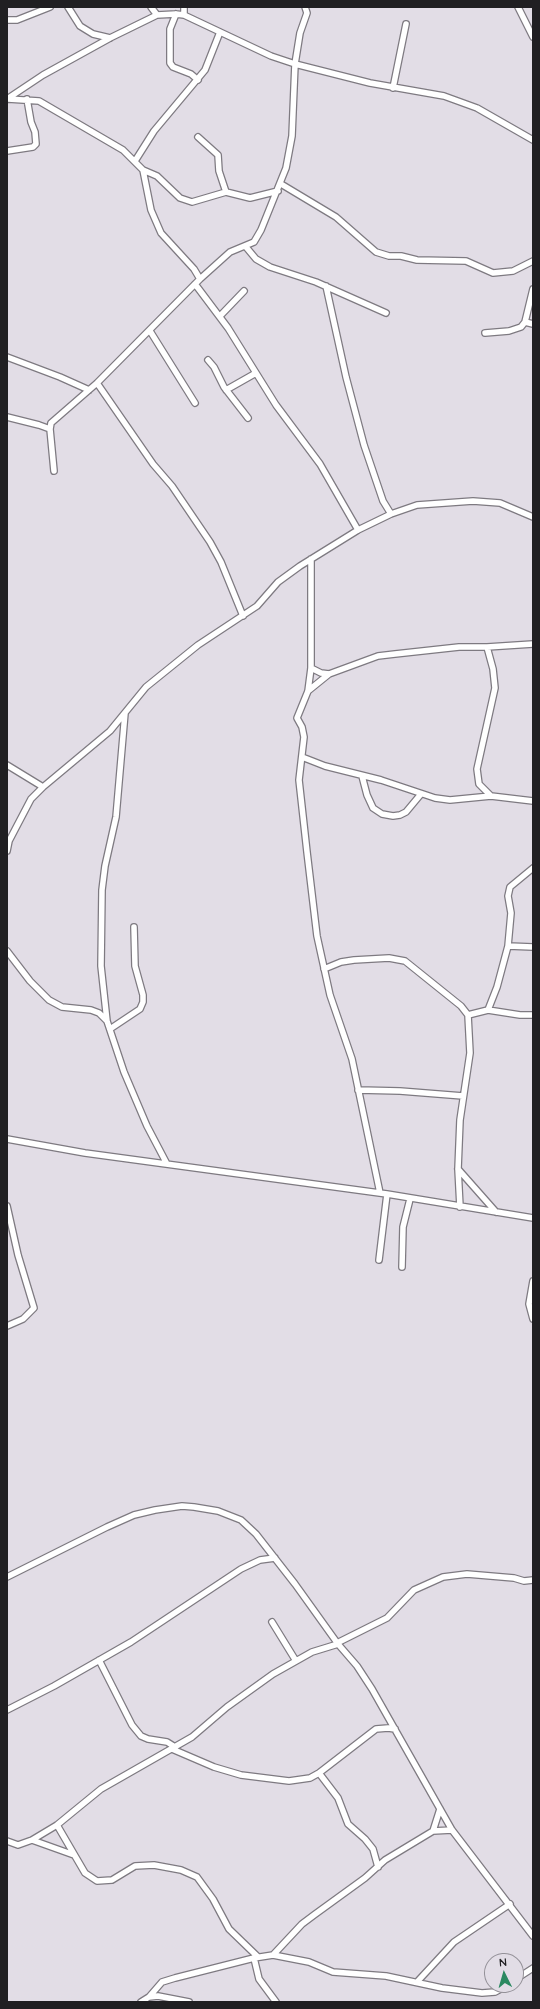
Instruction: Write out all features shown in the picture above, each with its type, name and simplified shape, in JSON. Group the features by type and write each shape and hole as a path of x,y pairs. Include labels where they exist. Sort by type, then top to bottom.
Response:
{"street":[{"path":"7,20 17,20 50,7"},
{"path":"68,7 80,26 94,34 110,38"},
{"path":"151,7 157,15"},
{"path":"184,7 184,15"},
{"path":"54,471 50,429 52,423 97,383 200,279 230,252 246,247 254,242 261,230 281,184 286,168 292,136 295,64 300,33 307,14 305,7"},
{"path":"518,7 533,37"},
{"path":"8,99 43,75 110,38 157,15 176,14 184,15 271,56 295,64 393,88 444,96 477,108 533,140"},
{"path":"176,14 170,29 170,64 173,67 192,74 198,80"},
{"path":"393,88 406,24"},
{"path":"135,161 154,131 198,80 210,59 220,32"},
{"path":"8,99 27,99 39,101 123,150 135,161 143,170 147,181 147,193 157,227 194,269 200,279"},
{"path":"7,151 33,147 36,144 35,132 27,99"},
{"path":"198,137 218,155 218,171 226,192"},
{"path":"143,170 157,176 180,198 186,201 199,201 226,192 250,198 278,191"},
{"path":"281,184 336,218 376,252 389,256 401,256 417,260 466,261 492,273 513,270 533,261"},
{"path":"246,247 256,259 270,267 326,286 386,313"},
{"path":"195,284 220,316 276,405 320,464 358,530"},
{"path":"326,286 346,377 364,445 383,500 391,514"},
{"path":"485,333 517,330 525,322 533,289"},
{"path":"220,316 244,291"},
{"path":"525,322 533,324"},
{"path":"150,331 195,402"},
{"path":"7,357 60,376 89,390"},
{"path":"208,360 226,390 248,418"},
{"path":"226,390 256,374"},
{"path":"97,383 153,464 172,486 210,542 221,562 243,616"},
{"path":"7,417 50,429"},
{"path":"7,851 9,841 31,799 43,786 96,743 125,713 146,686 198,645 257,606 278,582 311,559 358,530 391,514 417,506 473,501 500,503 533,517"},
{"path":"311,559 312,668 308,692 297,715 304,737 300,780 306,851 317,936 324,969 330,995 347,1042 380,1193"},
{"path":"308,692 329,674 378,656 459,647 533,644"},
{"path":"487,647 493,669 495,688 477,770 479,784 484,791 491,796"},
{"path":"312,668 321,673 329,674"},
{"path":"106,1021 101,966 102,890 105,866 116,817 125,713"},
{"path":"302,757 325,766 421,794 450,800 491,796 533,801"},
{"path":"7,765 43,786"},
{"path":"362,776 367,795 373,808 382,814 392,816 400,815 406,812 421,794"},
{"path":"488,1010 497,987 508,946 511,913 508,896 510,887 533,868"},
{"path":"110,1029 140,1009 143,1002 143,995 135,966 134,926"},
{"path":"508,946 533,947"},
{"path":"7,951 30,981 49,1000 62,1007 92,1010 99,1013 106,1021 124,1072 147,1126 168,1164"},
{"path":"324,969 340,962 354,960 389,958 405,961 461,1006 468,1015 470,1053 463,1096 458,1170 460,1207"},
{"path":"468,1015 488,1010 520,1015 533,1015"},
{"path":"358,1090 400,1091 463,1096"},
{"path":"7,1140 388,1194 410,1199 533,1218"},
{"path":"458,1170 496,1212"},
{"path":"379,1260 388,1194"},
{"path":"402,1267 403,1227 410,1199"},
{"path":"7,1206 18,1255 34,1308 23,1319 7,1326"},
{"path":"533,1281 529,1304 533,1319"},
{"path":"7,1577 134,1515 182,1506 218,1511 241,1520 256,1534 275,1558 315,1610 337,1644 356,1666 395,1729 452,1830 533,1936"},
{"path":"7,1710 54,1686 131,1642 241,1569 260,1560 275,1558"},
{"path":"7,1841 18,1845 32,1840 58,1825 101,1789 192,1737 227,1707 268,1678 312,1652 337,1644 387,1618 414,1590 443,1576 467,1574 514,1578 524,1581 533,1580"},
{"path":"272,1622 296,1661"},
{"path":"99,1660 132,1725 141,1736 148,1739 167,1742 173,1748 214,1767 241,1775 289,1781 310,1778 319,1773 376,1730 395,1729"},
{"path":"319,1773 338,1798 348,1824 365,1839 373,1850 378,1867"},
{"path":"433,1831 440,1809"},
{"path":"58,1825 86,1874 97,1881 112,1880 135,1866 154,1865 181,1870 197,1878 213,1899 229,1929 256,1957 259,1979 276,2002"},
{"path":"272,1955 302,1924 366,1878 385,1860 433,1831 452,1830"},
{"path":"32,1840 74,1855"},
{"path":"417,1982 454,1942 510,1904"},
{"path":"150,1998 162,1982 256,1957 272,1955 309,1962 333,1972 386,1976 442,1988 484,1993"},
{"path":"524,1974 533,1968"},
{"path":"142,2002 158,1996 189,2002"}]}
